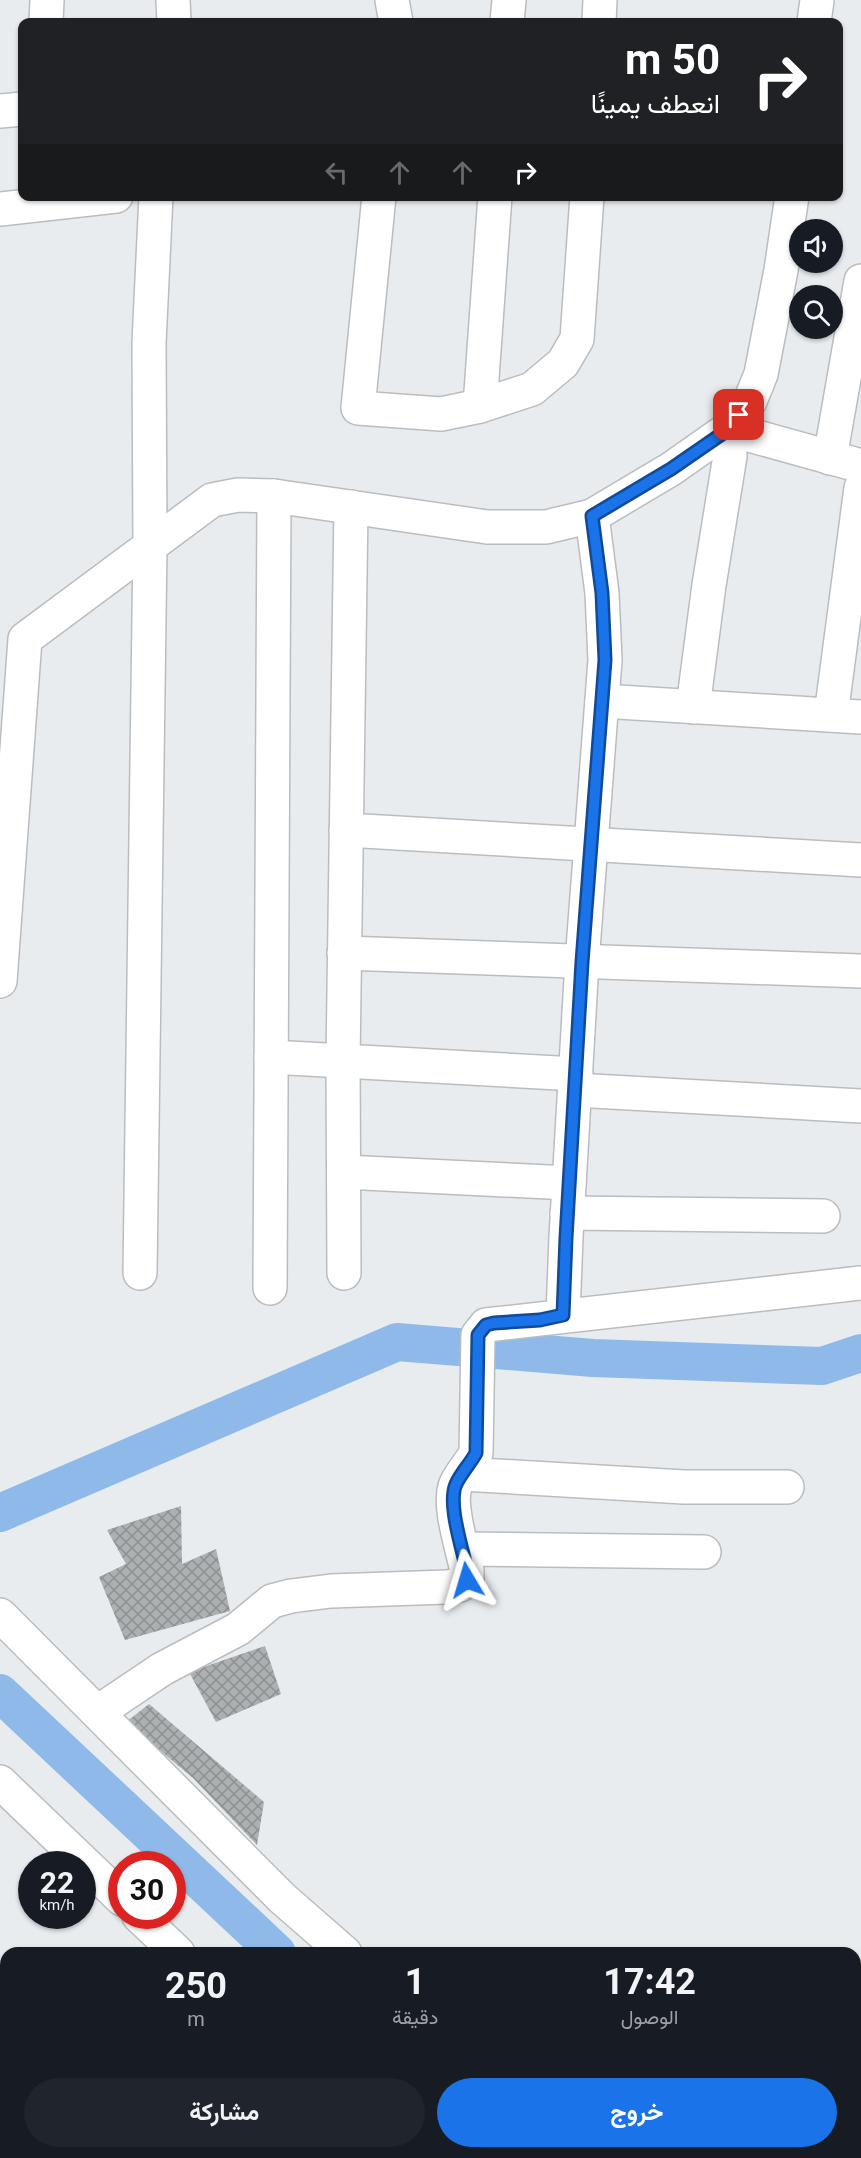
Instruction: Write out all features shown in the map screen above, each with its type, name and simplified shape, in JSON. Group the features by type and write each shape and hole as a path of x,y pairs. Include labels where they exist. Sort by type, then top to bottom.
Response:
{"street":[{"path":"46,18 47,0"},
{"path":"173,0 174,18"},
{"path":"392,0 395,18"},
{"path":"507,18 509,0"},
{"path":"598,18 600,0"},
{"path":"815,18 817,0"},
{"path":"0,111 18,109"},
{"path":"0,208 68,201"},
{"path":"140,1273 150,544 149,343 156,201"},
{"path":"379,201 358,408 441,414 480,406 532,389 563,363 577,339 586,201"},
{"path":"480,406 495,201"},
{"path":"0,981 25,639 212,500 238,495 274,496 487,527 510,528 546,527 592,516 671,469 729,429 750,401 761,374 791,201"},
{"path":"729,429 846,462 861,281"},
{"path":"693,707 709,585 730,456 729,429"},
{"path":"602,701 846,716 861,488"},
{"path":"270,1288 274,496"},
{"path":"344,1273 343,1060 351,507"},
{"path":"563,1315 582,962 605,660 602,593 592,516"},
{"path":"346,830 861,860"},
{"path":"344,953 861,971"},
{"path":"271,1057 343,1060 861,1106"},
{"path":"344,1172 568,1198 823,1215"},
{"path":"98,1712 162,1669 238,1629 272,1601 331,1591 460,1585 467,1580 453,1494 456,1484 476,1453 478,1347 486,1325 861,1283"},
{"path":"463,1474 684,1486 787,1487"},
{"path":"463,1549 704,1552"},
{"path":"0,1615 282,1898 338,1947"},
{"path":"0,1782 108,1886"},
{"path":"153,1929 172,1947"}],"building":[{"path":"181,1506 182,1564 216,1549 230,1611 125,1640 99,1577 126,1564 107,1530"},
{"path":"265,1646 281,1694 216,1722 189,1672"},
{"path":"149,1704 264,1802 257,1845 193,1778 126,1722"}],"waterway":[{"path":"0,1513 397,1342 593,1358 822,1366 861,1353"},
{"path":"0,1693 271,1947"}],"route":[{"path":"467,1580 453,1494 456,1484 476,1453 478,1335 486,1325 494,1323 540,1320 563,1315 582,962 605,660 602,593 592,516 671,469 729,429 739,415"}]}
